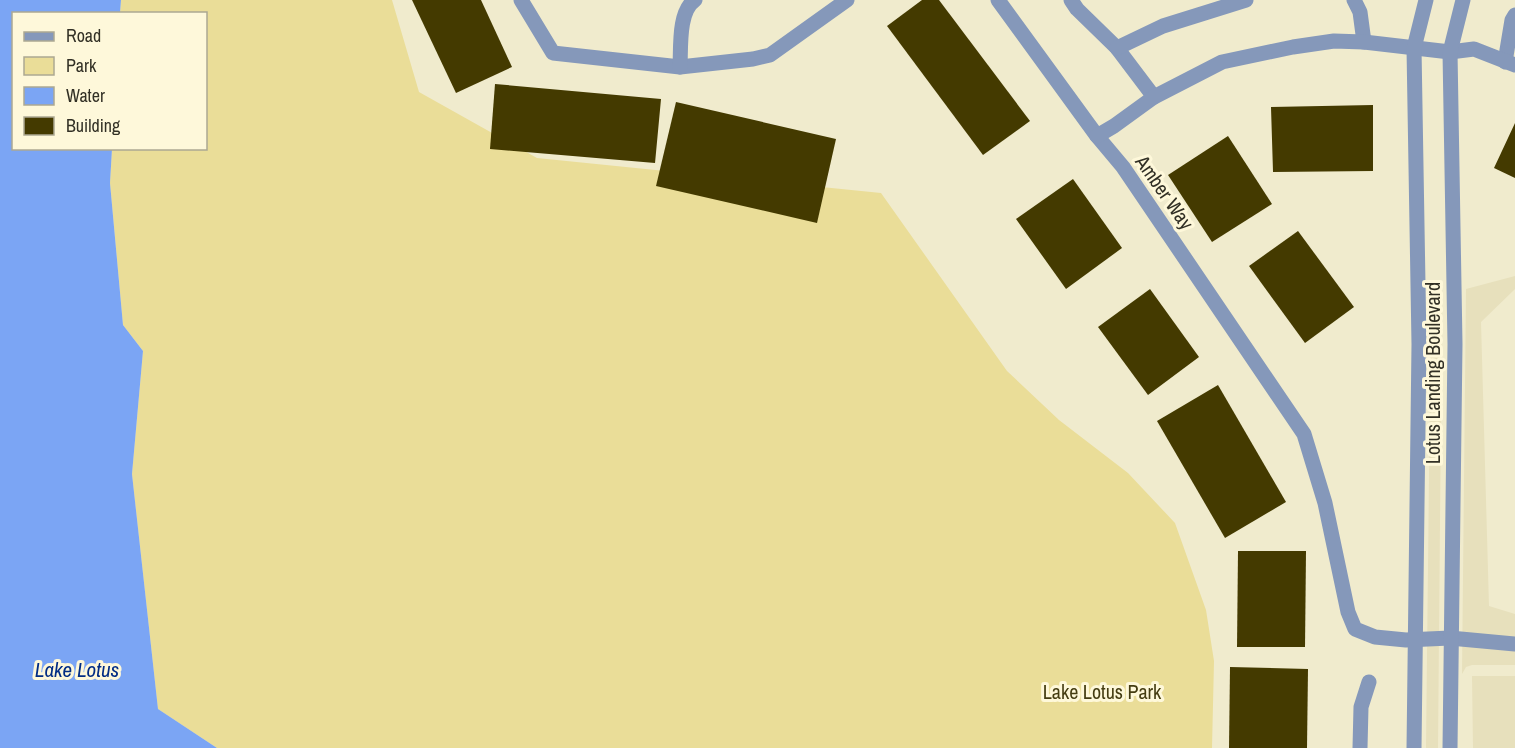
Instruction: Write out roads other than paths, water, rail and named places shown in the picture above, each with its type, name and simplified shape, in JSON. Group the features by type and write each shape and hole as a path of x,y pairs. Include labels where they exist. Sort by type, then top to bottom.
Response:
{"street":[{"path":"521,0 554,53 680,67 719,64 770,55 847,0"},
{"path":"680,67 684,13 694,0"},
{"name":"Amber Way","path":"998,0 1097,136 1123,167 1304,434 1325,503 1348,612 1355,629 1375,637 1414,639"},
{"path":"1071,0 1077,9 1118,48 1154,97"},
{"path":"1118,48 1163,26 1246,0"},
{"path":"1354,0 1360,12 1364,42"},
{"name":"Lotus Landing Boulevard","path":"1414,748 1419,344 1414,48 1426,0"},
{"name":"Lotus Landing Boulevard","path":"1450,748 1455,344 1450,51 1463,0"},
{"path":"1097,136 1154,97 1222,62 1314,44 1334,41 1450,51 1474,49 1510,64 1512,20 1515,15"},
{"path":"1414,639 1450,638 1515,644"},
{"path":"1360,748 1360,706 1368,682"}],"water":[{"name":"Lake Lotus","path":"0,0 121,0 120,12 12,12 12,150 112,150 110,183 123,325 143,351 132,474 158,709 217,748 0,748"}],"park label":[{"name":"Lake Lotus Park","path":"1102,691"}]}
